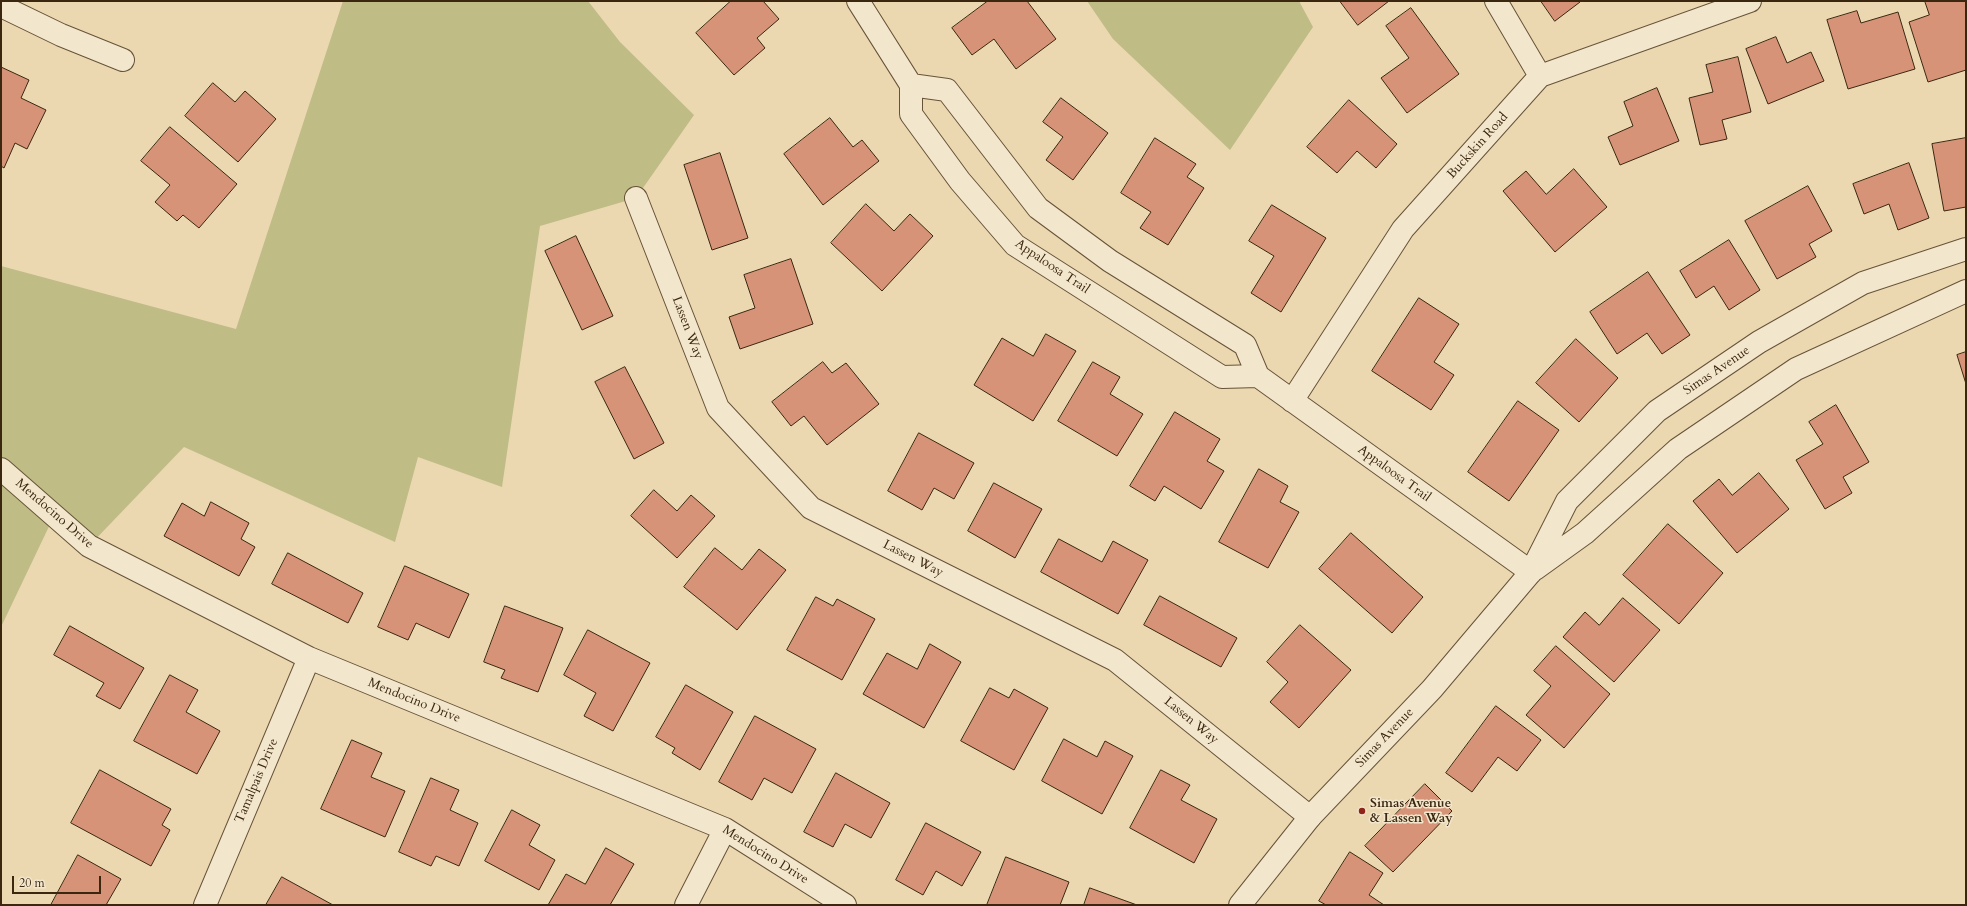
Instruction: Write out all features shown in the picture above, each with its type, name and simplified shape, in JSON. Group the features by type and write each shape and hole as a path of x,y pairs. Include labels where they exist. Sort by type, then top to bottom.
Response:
{"street":[{"path":"858,1 911,85 946,90 1038,208 1110,261 1245,345 1258,376"},
{"path":"1496,1 1540,76"},
{"name":"Buckskin Road","path":"1292,401 1403,229 1540,76 1750,1"},
{"path":"1,6 61,35 123,60"},
{"name":"Appaloosa Trail","path":"911,85 912,114 960,181 1015,245 1222,377 1258,376 1531,572"},
{"name":"Lassen Way","path":"636,198 718,408 811,508 1115,660 1310,817"},
{"name":"Simas Avenue","path":"1240,905 1310,817 1432,689 1531,572 1568,501 1657,411 1759,342 1863,283 1966,249"},
{"name":"Simas Avenue","path":"1531,572 1584,533 1678,449 1796,369 1966,291"},
{"name":"Mendocino Drive","path":"1,469 89,546 309,658 725,829 845,905"},
{"name":"Tamalpais Drive","path":"205,905 309,658"},
{"path":"686,905 725,829"}],"shaded area":[{"path":"343,1 588,1 620,42 694,115 636,198 540,226 502,487 418,457 395,542 184,447 89,546 54,516 1,627 1,266 236,329"},
{"path":"1087,1 1299,1 1313,27 1230,150 1113,39"}],"building":[{"path":"731,1 763,1 779,19 757,38 765,48 734,75 696,33"},
{"path":"988,1 1027,1 1056,39 1016,69 994,39 972,55 952,28"},
{"path":"1340,1 1389,1 1358,25"},
{"path":"1541,1 1580,1 1580,2 1555,21"},
{"path":"1925,1 1966,1 1966,70 1928,82 1909,22 1929,15"},
{"path":"1411,8 1459,74 1407,113 1381,78 1409,58 1386,26"},
{"path":"1857,11 1861,23 1898,12 1915,69 1848,89 1827,20"},
{"path":"1776,37 1787,63 1811,52 1824,81 1768,104 1746,49"},
{"path":"1738,57 1751,112 1722,120 1727,139 1700,145 1689,98 1713,92 1706,65"},
{"path":"1,67 29,80 21,98 46,110 27,149 15,143 4,168 1,166"},
{"path":"213,83 235,102 245,91 276,119 238,162 185,116"},
{"path":"1657,88 1679,141 1620,165 1608,137 1633,126 1624,102"},
{"path":"1061,98 1108,133 1073,180 1046,160 1063,137 1043,122"},
{"path":"1349,100 1397,144 1376,168 1357,151 1337,173 1307,147"},
{"path":"830,118 853,147 862,140 879,161 823,205 784,154"},
{"path":"170,127 237,184 199,228 183,215 177,221 155,202 170,185 141,161"},
{"path":"1155,138 1196,164 1187,177 1204,188 1168,245 1140,228 1151,212 1121,193"},
{"path":"1966,138 1966,207 1944,211 1932,144"},
{"path":"720,153 748,238 712,250 684,165"},
{"path":"1909,163 1929,218 1898,230 1889,204 1864,214 1853,184"},
{"path":"1574,169 1607,207 1555,252 1503,191 1526,171 1546,194"},
{"path":"1808,186 1832,231 1809,244 1816,257 1777,279 1745,221"},
{"path":"866,204 894,231 910,214 933,236 882,291 831,243"},
{"path":"1272,205 1326,238 1281,312 1251,293 1274,256 1249,241"},
{"path":"576,236 613,316 582,330 545,251"},
{"path":"1729,240 1760,290 1729,310 1714,286 1696,298 1680,271"},
{"path":"791,259 813,324 740,349 729,317 755,308 744,275"},
{"path":"1648,272 1690,335 1662,354 1647,333 1617,354 1590,312"},
{"path":"1419,298 1459,324 1434,362 1454,375 1431,410 1372,371"},
{"path":"1046,334 1076,351 1033,421 974,385 1002,338 1033,356"},
{"path":"1576,339 1618,378 1579,422 1536,383"},
{"path":"1966,352 1966,384 1957,355"},
{"path":"823,362 832,373 846,363 879,404 827,445 804,416 791,426 772,402"},
{"path":"1093,362 1120,377 1110,394 1143,414 1117,456 1058,421"},
{"path":"625,367 664,443 634,459 595,382"},
{"path":"1518,401 1559,430 1509,501 1468,472"},
{"path":"1836,405 1869,462 1843,477 1852,493 1825,509 1796,460 1823,444 1809,422"},
{"path":"1175,412 1220,439 1207,461 1224,471 1201,509 1164,486 1155,501 1130,486"},
{"path":"919,433 974,463 954,499 934,488 922,510 888,491"},
{"path":"1259,469 1288,486 1280,502 1299,512 1268,568 1219,542"},
{"path":"1759,473 1789,509 1737,553 1693,501 1719,479 1732,495"},
{"path":"994,483 1042,509 1015,558 968,531"},
{"path":"654,490 677,511 691,495 715,516 677,558 631,516"},
{"path":"211,502 249,523 241,539 255,547 239,576 164,536 182,503 204,516"},
{"path":"1668,524 1723,573 1679,624 1623,575"},
{"path":"1351,533 1423,597 1392,633 1319,569"},
{"path":"1059,539 1102,562 1113,541 1148,560 1118,614 1041,572"},
{"path":"715,548 742,570 759,549 786,570 737,630 684,587"},
{"path":"288,553 363,593 348,623 272,584"},
{"path":"405,566 469,594 449,638 416,623 408,640 378,627"},
{"path":"1160,596 1237,638 1221,667 1144,625"},
{"path":"816,597 833,606 837,599 875,619 842,680 787,650"},
{"path":"1623,598 1660,630 1614,682 1563,637 1585,612 1599,625"},
{"path":"505,606 563,628 538,692 501,678 505,670 484,662"},
{"path":"1300,625 1351,670 1299,728 1270,702 1288,682 1267,662"},
{"path":"70,626 144,668 120,709 96,696 104,683 54,655"},
{"path":"588,630 650,663 613,731 584,716 596,693 564,675"},
{"path":"930,644 961,662 924,728 863,694 887,653 917,669"},
{"path":"1556,646 1610,694 1564,748 1526,715 1551,686 1534,671"},
{"path":"170,675 198,690 186,712 220,731 197,774 134,741"},
{"path":"686,685 733,712 700,770 672,753 675,748 656,737"},
{"path":"990,688 1009,698 1014,689 1048,708 1014,770 961,741"},
{"path":"1496,706 1541,740 1517,771 1498,757 1472,792 1446,773"},
{"path":"755,716 816,749 792,793 764,778 752,800 719,782"},
{"path":"1064,739 1097,757 1105,741 1133,756 1102,814 1042,781"},
{"path":"352,740 382,753 371,777 405,791 385,837 321,809"},
{"path":"100,770 171,809 162,825 170,830 151,866 71,823"},
{"path":"1161,770 1190,785 1181,800 1217,819 1194,863 1130,828"},
{"path":"836,773 890,803 871,838 845,824 833,847 804,832"},
{"path":"431,778 459,790 450,810 478,823 459,866 436,856 431,866 399,852"},
{"path":"1425,784 1452,811 1393,872 1365,846"},
{"path":"512,810 540,825 529,845 555,860 539,890 485,861"},
{"path":"926,823 981,852 962,886 936,871 923,895 896,880"},
{"path":"606,848 634,864 610,905 548,905 566,874 585,884"},
{"path":"1350,852 1383,873 1369,895 1384,905 1326,905 1319,901"},
{"path":"78,855 121,879 106,905 51,905"},
{"path":"1006,857 1069,882 1060,905 987,905"},
{"path":"282,877 333,905 266,905"},
{"path":"1090,888 1137,905 1084,905"}],"place":[{"name":"Simas Avenue & Lassen Way","path":"1362,811"}]}
